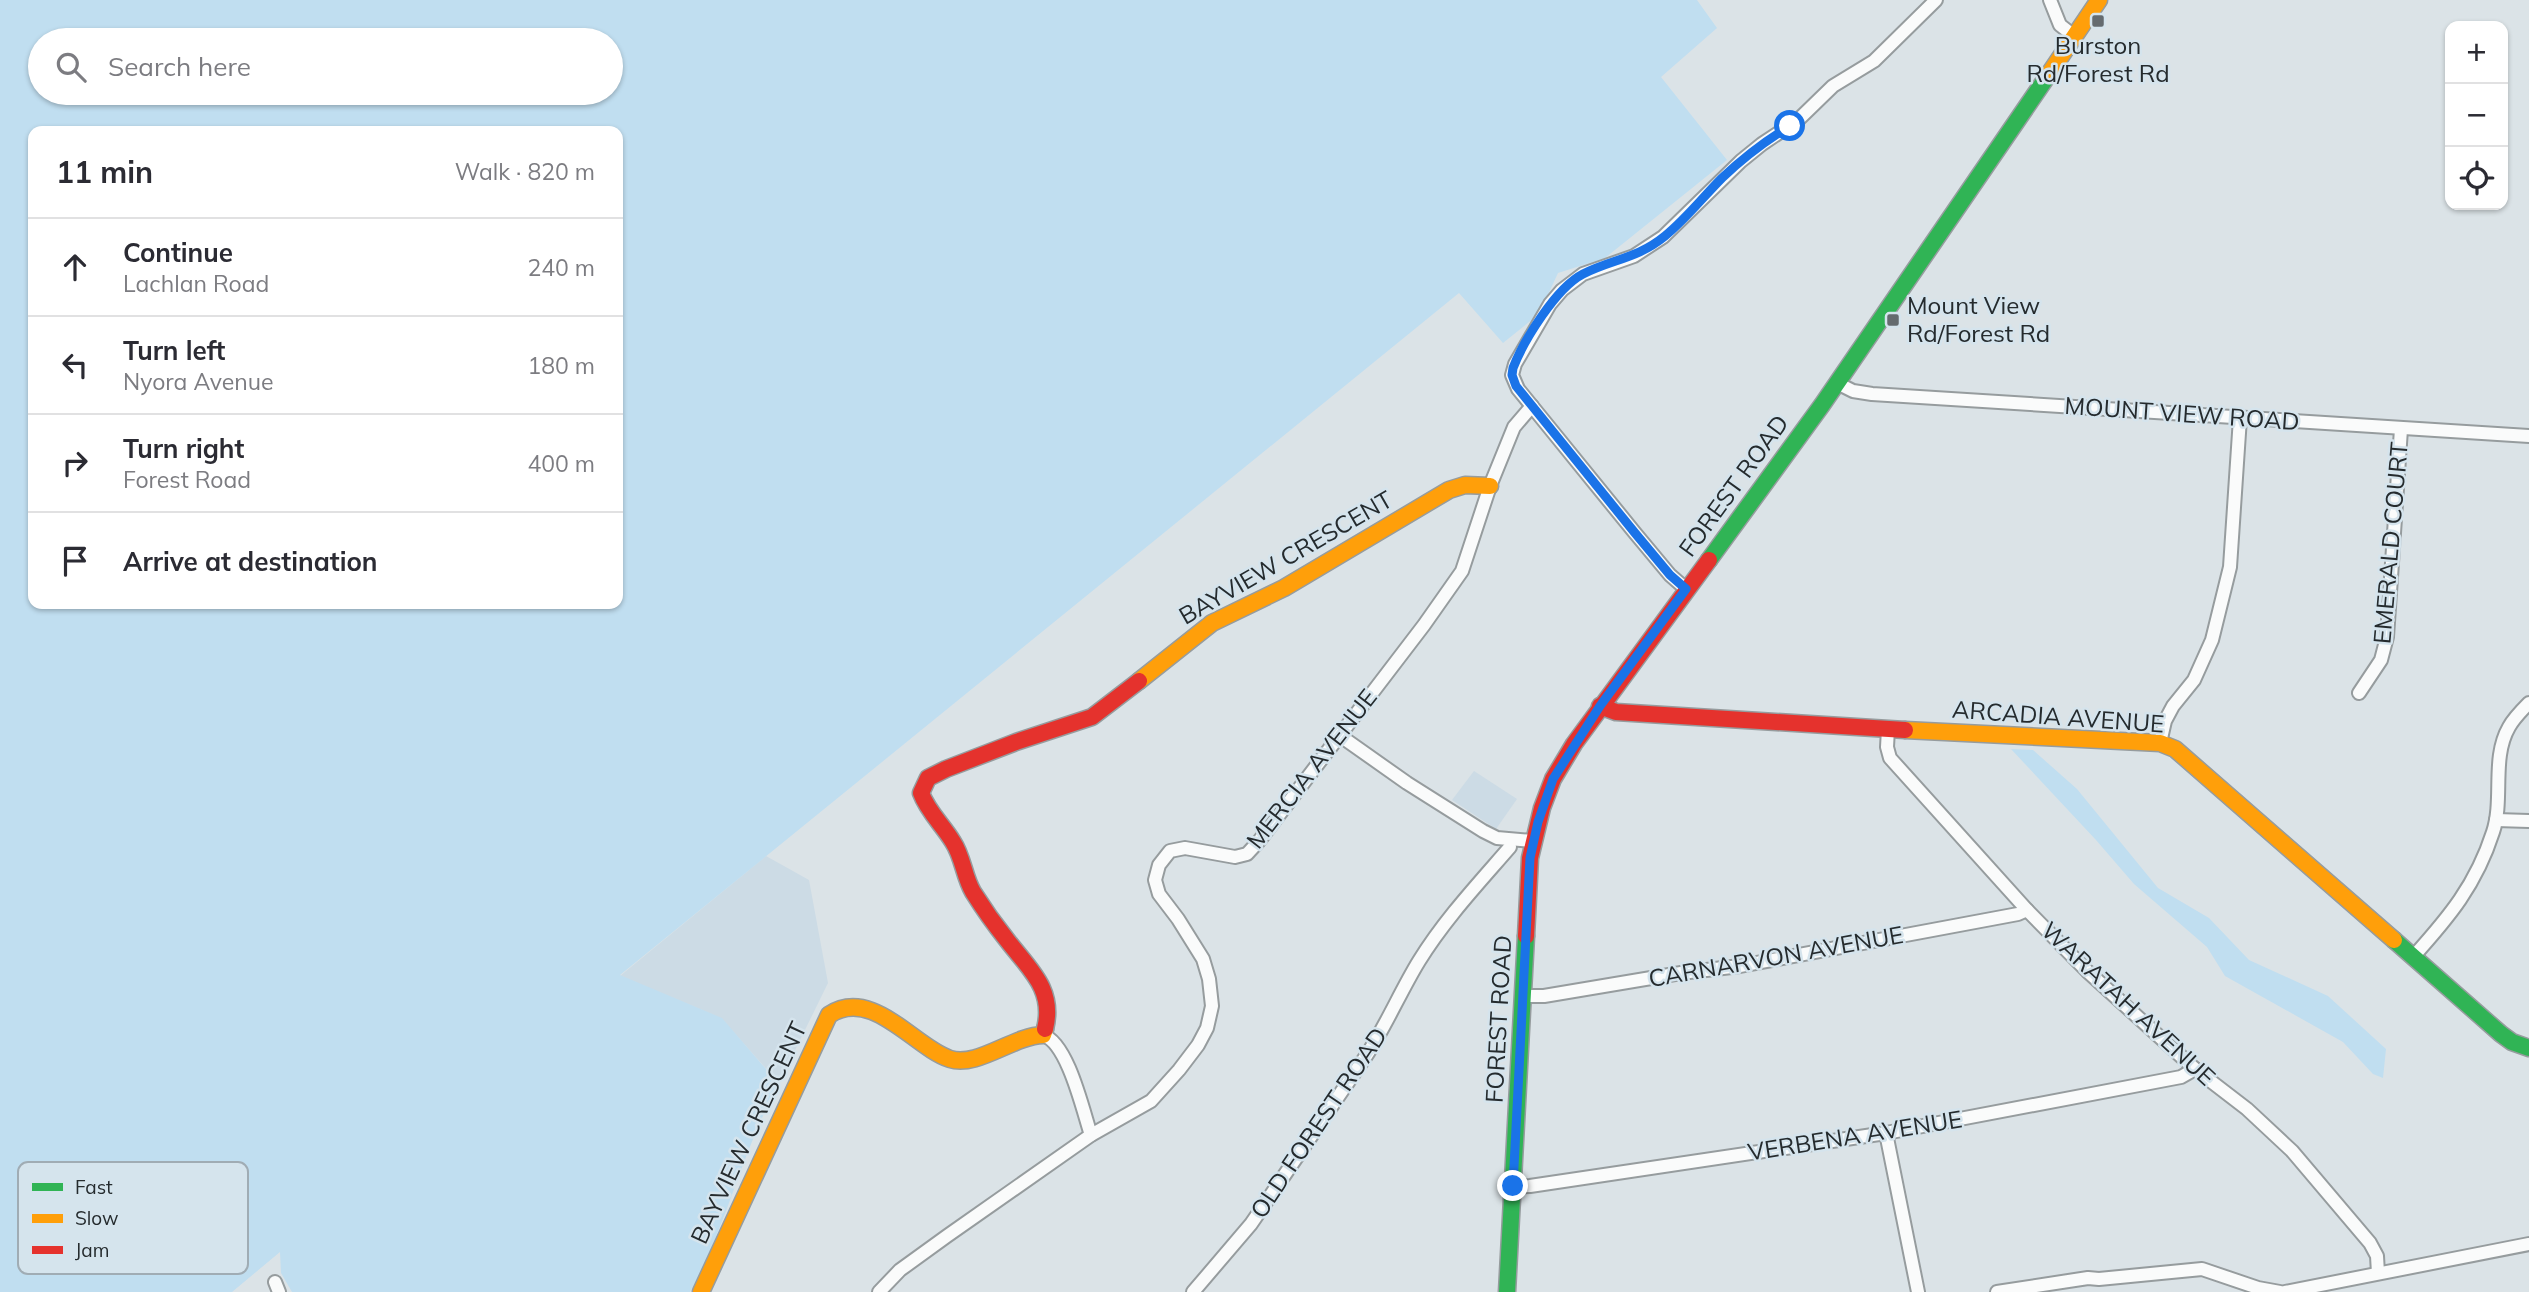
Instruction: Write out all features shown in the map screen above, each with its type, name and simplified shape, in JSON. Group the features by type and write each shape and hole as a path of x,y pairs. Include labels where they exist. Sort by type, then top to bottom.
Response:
{"street":[{"path":"1686,589 1670,575 1516,386 1512,375 1514,364 1550,304 1568,284 1583,274 1642,252 1663,237 1732,169 1762,144 1798,120 1833,86 1874,61 1936,0"},
{"path":"2050,0 2060,25 2074,36"},
{"name":"FOREST ROAD","path":"1507,1292 1530,858 1553,779 1600,706 1837,383 2099,0"},
{"name":"MOUNT VIEW ROAD","path":"1837,383 1853,391 1872,394 2529,436"},
{"name":"MERCIA AVENUE","path":"879,1292 900,1270 1091,1135 1151,1101 1198,1045 1207,1028 1212,1006 1206,969 1203,959 1160,894 1155,880 1159,865 1170,851 1185,848 1235,858 1247,854 1424,625 1462,571 1490,486 1514,426 1532,406"},
{"path":"2160,743 2165,721 2173,706 2194,680 2214,628 2230,566 2240,418"},
{"name":"EMERALD COURT","path":"2360,693 2381,660 2388,637 2401,429"},
{"name":"BAYVIEW CRESCENT","path":"701,1292 829,1015 841,1008 855,1007 878,1014 954,1060 974,1058 1027,1036 1043,1035 1049,1013 1044,994 1029,965 1008,942 971,889 955,844 925,804 921,793 928,778 1016,742 1092,717 1111,705 1164,659 1212,623 1284,588 1449,490 1465,485 1490,486"},
{"path":"2413,957 2465,895 2493,833 2503,739 2514,720 2529,703"},
{"name":"ARCADIA AVENUE","path":"1600,706 1616,712 2160,743 2175,749 2501,1034 2512,1042 2529,1048"},
{"name":"WARATAH AVENUE","path":"1888,729 1887,747 1890,758 2027,910 2087,971 2194,1069 2247,1109 2292,1151 2370,1243 2377,1256 2378,1273"},
{"path":"1339,735 1446,808 1530,858"},
{"path":"2496,820 2529,821"},
{"path":"1497,838 1533,841"},
{"name":"OLD FOREST ROAD","path":"1193,1292 1251,1224 1383,1031 1396,999 1445,921 1510,847"},
{"name":"CARNARVON AVENUE","path":"1524,996 1544,996 1740,966 2018,914 2027,910"},
{"path":"1043,1035 1050,1037 1068,1068 1091,1135"},
{"name":"VERBENA AVENUE","path":"1513,1186 1530,1186 1886,1133 2181,1077 2194,1069"},
{"path":"1886,1133 1918,1292"},
{"path":"1997,1292 2088,1278 2100,1286 2202,1269 2258,1288 2282,1292 2529,1244"}],"shaded area":[{"path":"0,0 1697,0 1717,28 1661,77 1727,160 1605,258 1558,273 1539,314 1503,343 1459,293 620,975 722,1018 779,1084 755,1135 703,1267 690,1292 292,1292 281,1273 280,1252 232,1292 0,1292"},
{"path":"2011,749 2033,750 2077,789 2158,888 2209,918 2249,960 2328,996 2386,1049 2383,1078 2373,1074 2343,1042 2225,976 2207,947 2134,884"},
{"path":"1474,771 1517,799 1496,829 1452,800"},
{"path":"766,856 809,880 828,983 779,1083 721,1018 620,976"}],"traffic: fast":[{"path":"1709,560 1822,405 2049,74"},
{"path":"1507,1292 1526,936"},
{"path":"2394,940 2501,1034 2512,1042 2529,1048"}],"traffic: slow":[{"path":"2049,74 2099,0"},
{"path":"1139,681 1212,623 1284,588 1449,490 1465,485 1490,486"},
{"path":"1905,730 2160,743 2175,749 2394,940"},
{"path":"701,1292 829,1015 845,1008 861,1008 877,1013 937,1053 961,1061 983,1056 1020,1040 1043,1035 1045,1029"}],"traffic: jam":[{"path":"1526,936 1530,858 1542,808 1553,779 1574,744 1709,560"},
{"path":"1045,1029 1046,1002 1038,980 973,892 956,848 921,793 928,778 946,769 1092,717 1139,681"},
{"path":"1600,706 1616,712 1905,730"}],"place":[{"name":"Burston Rd/Forest Rd","path":"2098,21"},
{"name":"Mount View Rd/Forest Rd","path":"1893,320"}],"route":[{"path":"1513,1186 1530,858 1542,808 1553,779 1574,744 1686,589 1670,575 1516,386 1512,375 1513,368 1550,304 1568,284 1583,274 1634,256 1656,243 1741,161 1790,126"}]}
